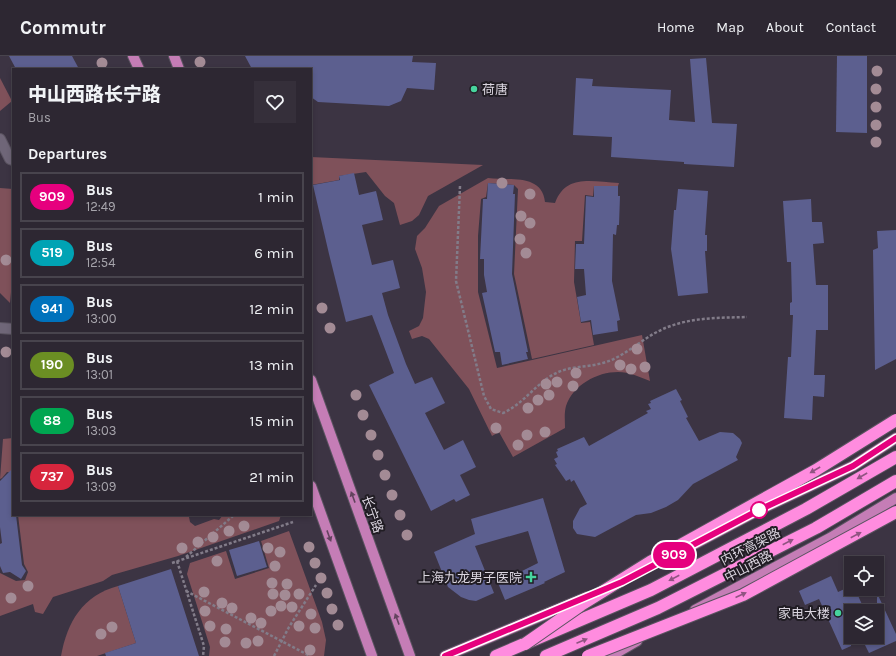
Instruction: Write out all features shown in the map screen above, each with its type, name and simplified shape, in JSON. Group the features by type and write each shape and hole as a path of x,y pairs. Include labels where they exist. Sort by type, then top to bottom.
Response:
{"highway":[{"path":"525,644 650,562 816,470 896,420"},
{"name":"内环高架路","path":"496,656 651,590 806,509 896,457"},
{"name":"内环高架路","path":"546,656 658,608 816,528 896,481"},
{"path":"588,656 744,595 896,512"}],"main road":[{"path":"133,56 139,68"},
{"path":"174,56 179,68"},
{"name":"长宁路","path":"312,383 410,656"},
{"path":"445,656 622,582 759,510 853,466 896,438"},
{"path":"312,489 372,656"},
{"name":"中山西路","path":"611,656 731,589 830,538 896,498"}],"street":[{"path":"0,139 10,160 12,160"},
{"path":"0,328 12,329"}],"path":[{"path":"460,186 456,281 484,396 491,409 503,413 513,409 547,378 570,367 605,363 674,324 698,319 747,317"},
{"path":"186,558 233,516"},
{"path":"172,563 293,522"},
{"path":"177,561 204,646 203,656"},
{"path":"274,656 316,585"},
{"path":"186,591 310,656"}],"shaded area":[{"path":"0,78 12,101 0,111"},
{"path":"312,157 483,165 428,196 419,215 412,221 400,225 394,203 385,196 366,172 339,176 339,180 312,185"},
{"path":"488,178 514,179 531,182 538,186 543,193 545,202 555,203 560,193 573,183 590,181 619,183 618,186 594,186 593,196 585,195 582,241 575,241 574,282 581,323 590,322 594,345 532,359 514,274 518,189 514,185 488,183 486,197 481,199 478,236 478,292 497,368 642,335 650,381 622,372 602,374 594,377 580,386 569,399 565,409 565,428 513,457 499,432 492,436 469,389 429,339 422,336 412,339 409,331 419,326 423,318 426,292 422,268 415,249 417,236 425,228 439,206"},
{"path":"0,188 12,189 12,281 10,303 0,293"},
{"path":"12,438 12,473 7,472 0,479 3,439"},
{"path":"18,516 190,516 190,522 195,526 214,519 219,520 222,516 281,516 279,521 178,556 112,575 103,581 53,597 43,614 35,612 33,604 0,616 0,573 16,581 25,580 28,572 24,564"},
{"path":"289,531 322,622 326,640 324,656 209,656 210,647 187,574 190,563 226,551 235,579 269,568 261,541"},
{"path":"118,586 136,643 97,656 61,656 72,621 86,603 106,590"}],"building":[{"path":"9,56 72,56 78,68 15,68"},
{"path":"245,56 413,56 412,62 436,63 434,90 407,88 401,101 389,106 318,102 312,98 312,68 251,68"},
{"path":"837,56 867,56 867,133 836,132"},
{"path":"706,58 712,123 737,124 734,167 611,157 612,137 573,135 576,78 593,79 592,86 671,90 669,120 695,122 690,59"},
{"path":"354,173 359,195 376,191 383,220 362,225 372,265 393,260 400,288 382,293 388,315 406,364 415,384 432,377 445,403 425,413 444,450 463,440 476,467 460,475 470,495 456,502 454,499 431,511 369,385 394,373 372,315 346,322 313,185 340,180 339,176"},
{"path":"488,183 514,185 513,194 515,194 512,274 528,352 526,352 528,359 502,365 500,352 495,352 482,293 487,292 484,275 484,259 480,259 483,199 487,199"},
{"path":"594,186 618,186 618,196 620,196 619,225 617,225 616,235 613,234 612,281 620,320 617,321 618,331 593,335 591,320 581,322 577,297 586,295 584,269 575,269 576,244 584,244 586,196 594,197"},
{"path":"678,189 708,191 705,235 707,235 707,251 705,251 708,293 678,296 671,249 674,210 676,210"},
{"path":"811,199 812,222 822,222 824,243 813,244 816,285 828,285 828,330 816,330 814,375 825,375 824,397 813,396 812,420 784,418 788,357 791,357 793,315 790,315 790,303 792,302 791,262 787,262 783,201"},
{"path":"896,230 896,359 875,370 873,250 878,248 877,231"},
{"path":"676,389 688,417 686,418 699,441 720,432 733,433 742,443 736,457 738,460 693,484 678,500 666,507 651,513 636,515 595,537 577,534 573,528 573,521 580,508 587,504 574,480 571,482 570,479 566,481 555,465 557,464 554,459 558,457 556,452 558,451 557,449 584,437 589,446 648,413 646,411 651,409 648,404 651,403 650,401"},
{"path":"12,469 12,516 16,516 22,565 26,571 21,579 10,572 3,573 0,566 0,544 2,543 0,527 0,481"},
{"path":"543,498 565,572 544,582 545,583 505,600 498,583 538,563 528,531 475,546 494,593 476,601 461,597 448,587 434,552 475,534 471,519"},
{"path":"259,541 267,567 237,576 229,550"},
{"path":"171,569 199,656 106,656 105,653 136,643 118,586"},
{"path":"831,576 838,592 844,589 844,596 858,596 862,604 844,604 844,644 851,644 851,646 842,650 819,599 805,605 799,591"},
{"path":"877,596 878,596 882,604 877,604"},
{"path":"884,608 896,634 896,641 869,653 864,644 884,644"}],"bus line":[{"name":"909","path":"445,656 622,582 759,510 853,466 896,438"}],"place":[{"name":"荷唐","path":"474,89"},
{"name":"上海九龙男子医院","path":"531,577"},
{"name":"家电大楼","path":"838,613"}]}
